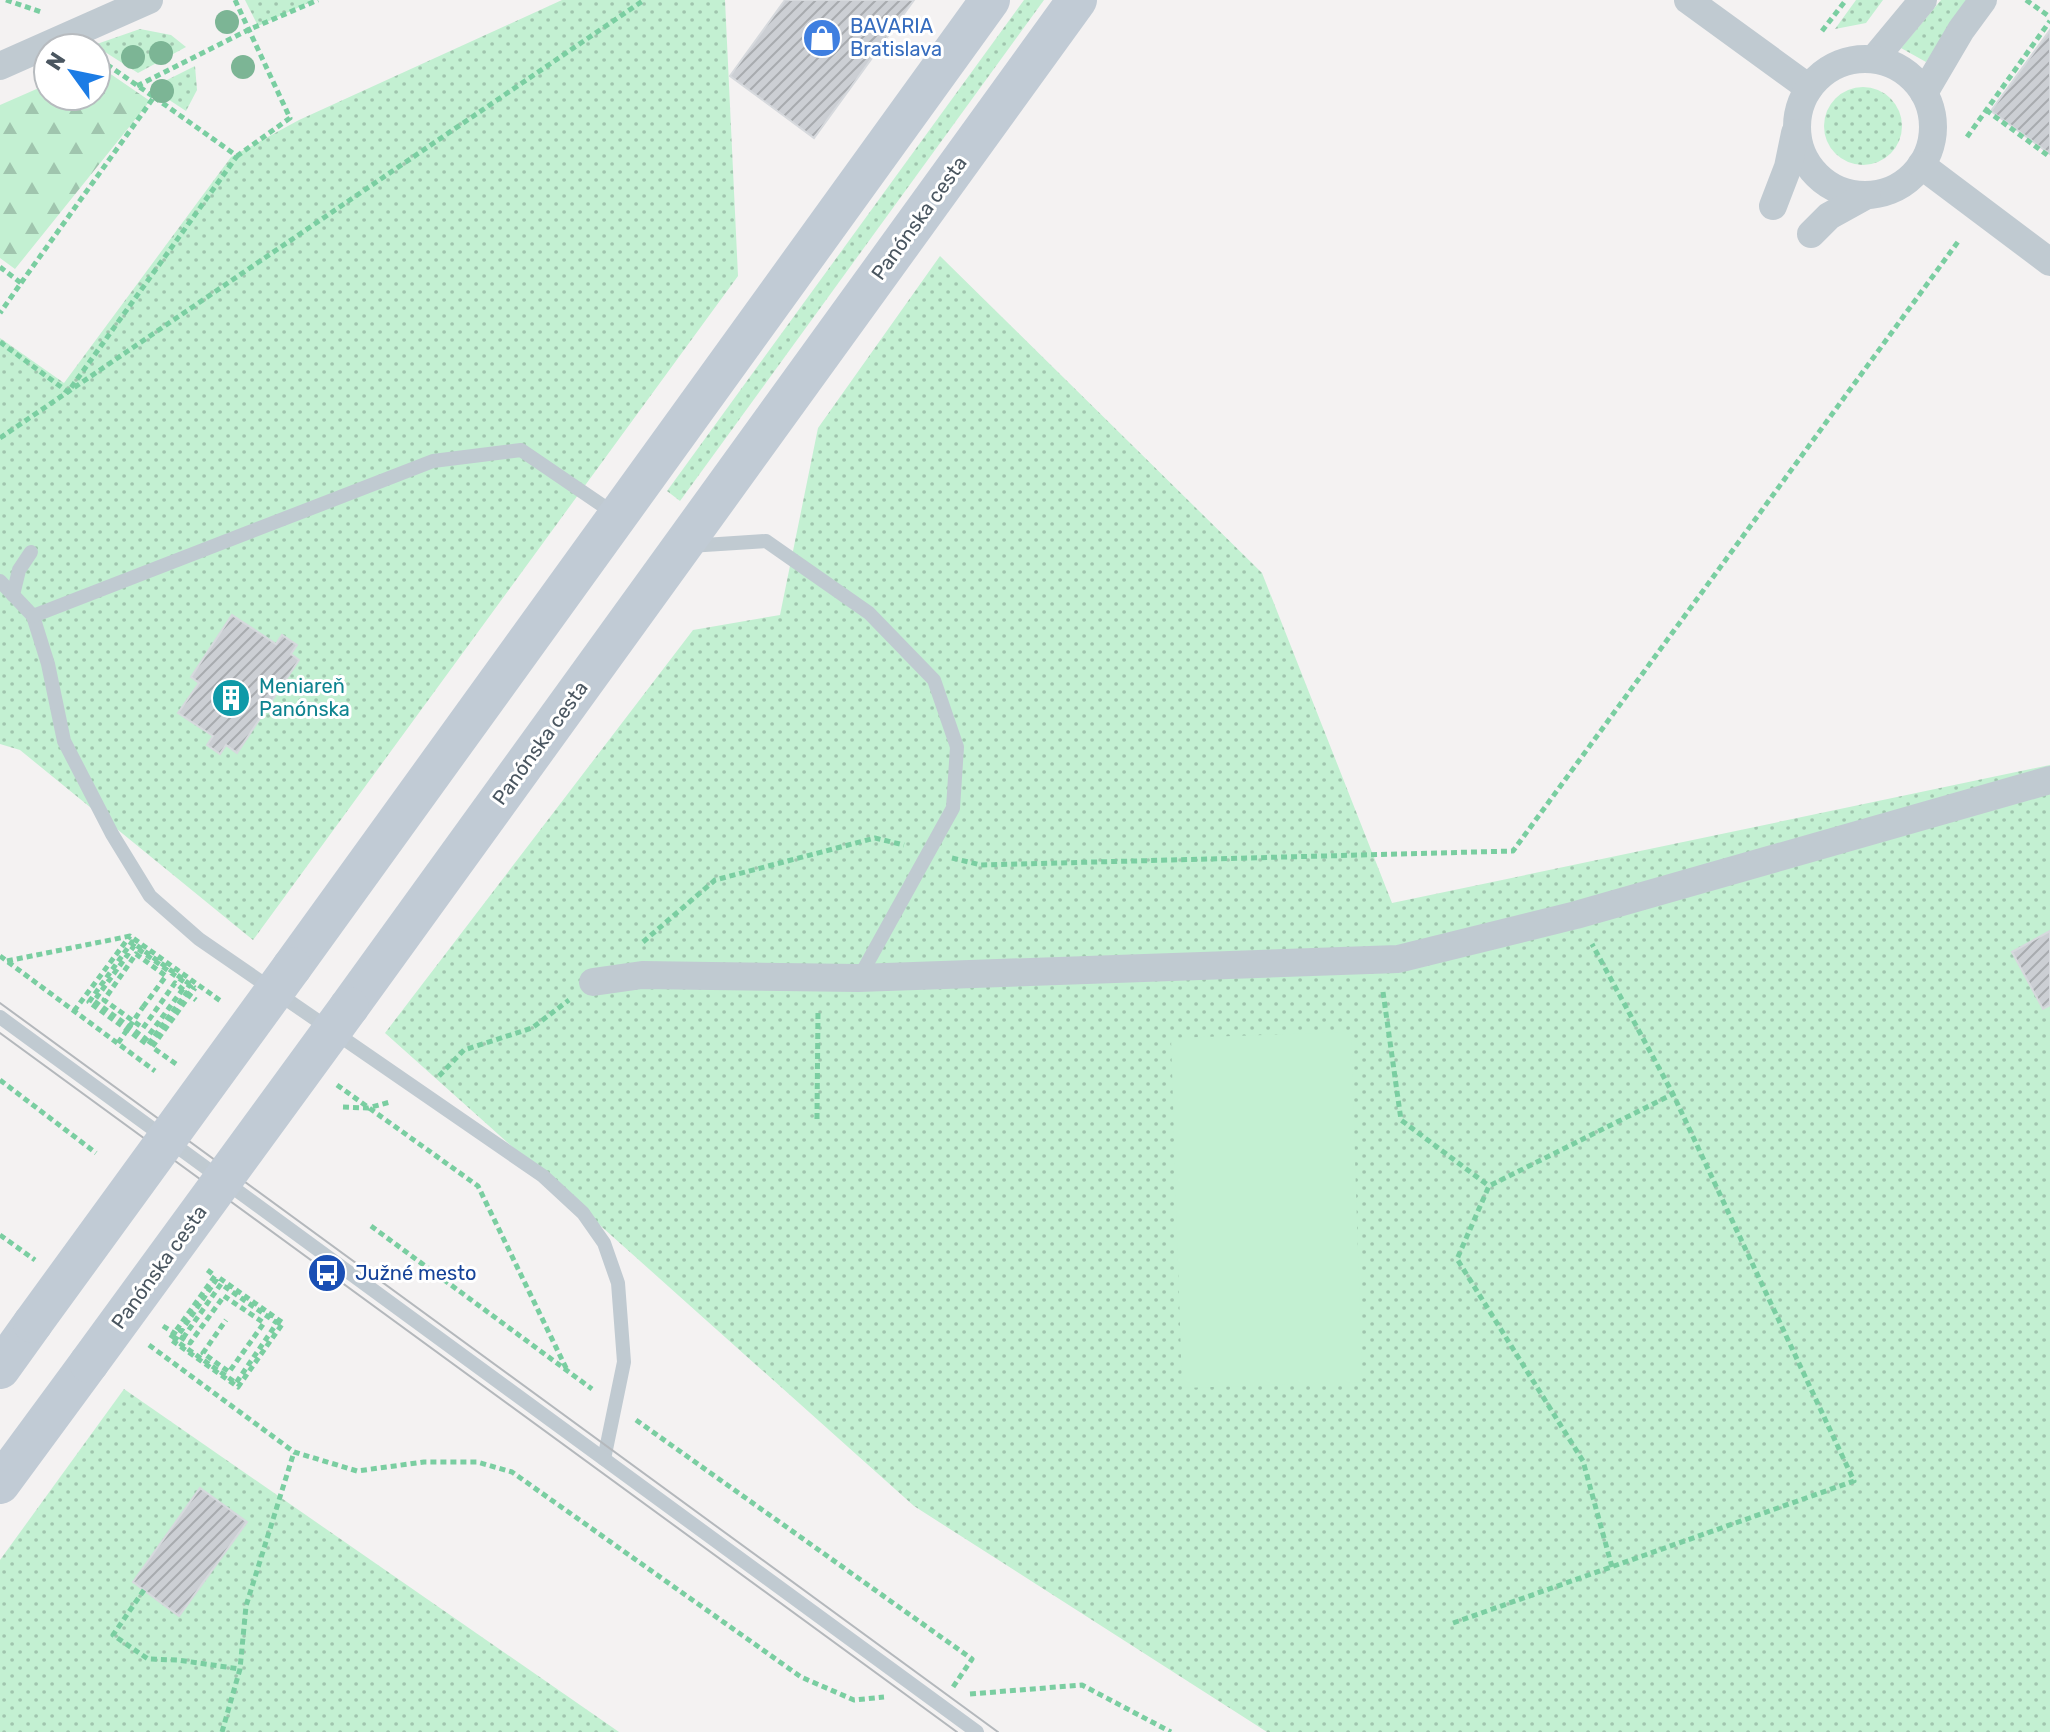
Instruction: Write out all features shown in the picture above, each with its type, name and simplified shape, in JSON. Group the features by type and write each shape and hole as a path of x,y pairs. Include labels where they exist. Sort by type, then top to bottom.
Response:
{"main road":[{"path":"0,1369 990,0"},
{"name":"Panónska cesta","path":"0,1484 1077,0"}],"street":[{"path":"0,66 149,0"},
{"path":"1688,0 1809,88"},
{"path":"1874,59 1923,0"},
{"path":"1924,93 1961,30 1983,0"},
{"path":"1773,206 1788,167 1800,107 1809,88 1822,74 1838,64 1874,59 1892,64 1908,74 1924,93 1933,126 1930,146 1921,165 1907,181 1888,191 1867,195 1846,193 1826,184 1810,169 1800,150 1796,128"},
{"path":"1921,165 2050,262"},
{"path":"1811,234 1829,216 1867,195"},
{"path":"593,982 642,975 858,978 1398,959 1576,915 2050,780"}],"lane":[{"path":"33,616 433,461 521,450 616,515"},
{"path":"682,547 766,541 869,613 934,680 957,747 953,808 858,978"},
{"path":"13,595 19,570 31,552"},
{"path":"0,581 33,616 48,664 64,741 112,834 150,896 199,939 543,1176 583,1213 604,1243 618,1283 624,1362 604,1459"},
{"path":"0,1017 977,1732"}],"path":[{"path":"6,0 45,13"},
{"path":"68,392 237,156 290,118 235,0"},
{"path":"137,86 248,30 318,0"},
{"path":"0,438 644,0"},
{"path":"1822,31 1846,0"},
{"path":"1967,137 2050,19 2026,0"},
{"path":"112,68 237,156"},
{"path":"0,313 154,97"},
{"path":"1986,110 2050,157"},
{"path":"642,943 715,880 875,838 981,865 1513,851 1960,239"},
{"path":"0,267 21,283"},
{"path":"0,342 68,392"},
{"path":"1453,1623 1854,1481 1673,1094 1576,915"},
{"path":"74,1011 130,936"},
{"path":"181,1067 152,1047 195,988 132,942 89,1002 148,1045 191,987 134,946 94,1001 146,1039 183,989"},
{"path":"118,1043 143,1007 166,976 136,954 104,1000 143,1028 175,983 196,1000"},
{"path":"0,956 155,1071"},
{"path":"1378,960 1401,1120 1489,1186"},
{"path":"817,1119 818,977"},
{"path":"343,1107 368,1108 422,1094 464,1050 532,1028 593,982"},
{"path":"0,1080 96,1153"},
{"path":"1612,1567 1583,1461 1457,1259 1489,1186 1673,1094"},
{"path":"371,1226 568,1372 972,1659"},
{"path":"0,1235 38,1263"},
{"path":"183,1338 221,1284 277,1323 236,1383 175,1340 218,1277 283,1323 238,1387 170,1339 215,1276 206,1269"},
{"path":"163,1326 190,1343 224,1296 264,1323 229,1372 203,1353 226,1320"},
{"path":"140,1339 294,1452 357,1471 424,1462 477,1462 512,1472 801,1677 854,1700 1082,1685 1171,1732"},
{"path":"222,1732 240,1669 246,1606 294,1452"},
{"path":"144,1590 113,1635 148,1659 240,1669"}],"green space":[{"path":"245,0 315,0 258,26"},
{"path":"562,0 725,0 738,276 253,940 20,750 0,744 0,338 64,383 231,157 299,120"},
{"path":"1024,0 1044,0 680,501 667,491"},
{"path":"1856,0 1883,0 1866,23 1835,29"},
{"path":"1941,0 1968,0 1926,62 1901,48"},
{"path":"140,29 171,35 186,47 138,73 112,56 112,39"},
{"path":"195,66 197,90 186,111 151,88"},
{"path":"112,75 150,101 15,269 0,258 0,105 32,91 32,112 112,112"},
{"path":"1863,87 1878,90 1895,104 1902,126 1899,141 1885,158 1863,165 1848,162 1831,148 1824,126 1827,111 1841,94"},
{"path":"940,256 1262,573 1392,903 2050,765 2050,1732 1267,1732 914,1506 385,1033 693,630 780,615 818,428"},
{"path":"1351,1032 1362,1382 1182,1388 1171,1038"},
{"path":"124,1389 619,1732 0,1732 0,1560"}],"building":[{"name":"BAVARIA Bratislava","path":"785,0 914,0 814,138 730,76"},
{"path":"2050,30 2050,154 1991,111"},
{"name":"Meniareň Panónska","path":"232,615 276,644 282,635 297,645 291,654 299,660 237,753 226,745 220,754 207,745 213,736 178,713 199,683 191,677"},
{"path":"2050,931 2050,1005 2043,1009 2012,952"},
{"path":"200,1488 247,1522 179,1616 133,1582"}],"tram line":[{"path":"0,1003 998,1732"},
{"path":"0,1033 957,1732"}],"place":[{"name":"BAVARIA Bratislava","path":"822,38"},
{"name":"Meniareň Panónska","path":"231,698"},
{"name":"Južné mesto","path":"327,1273"}]}
